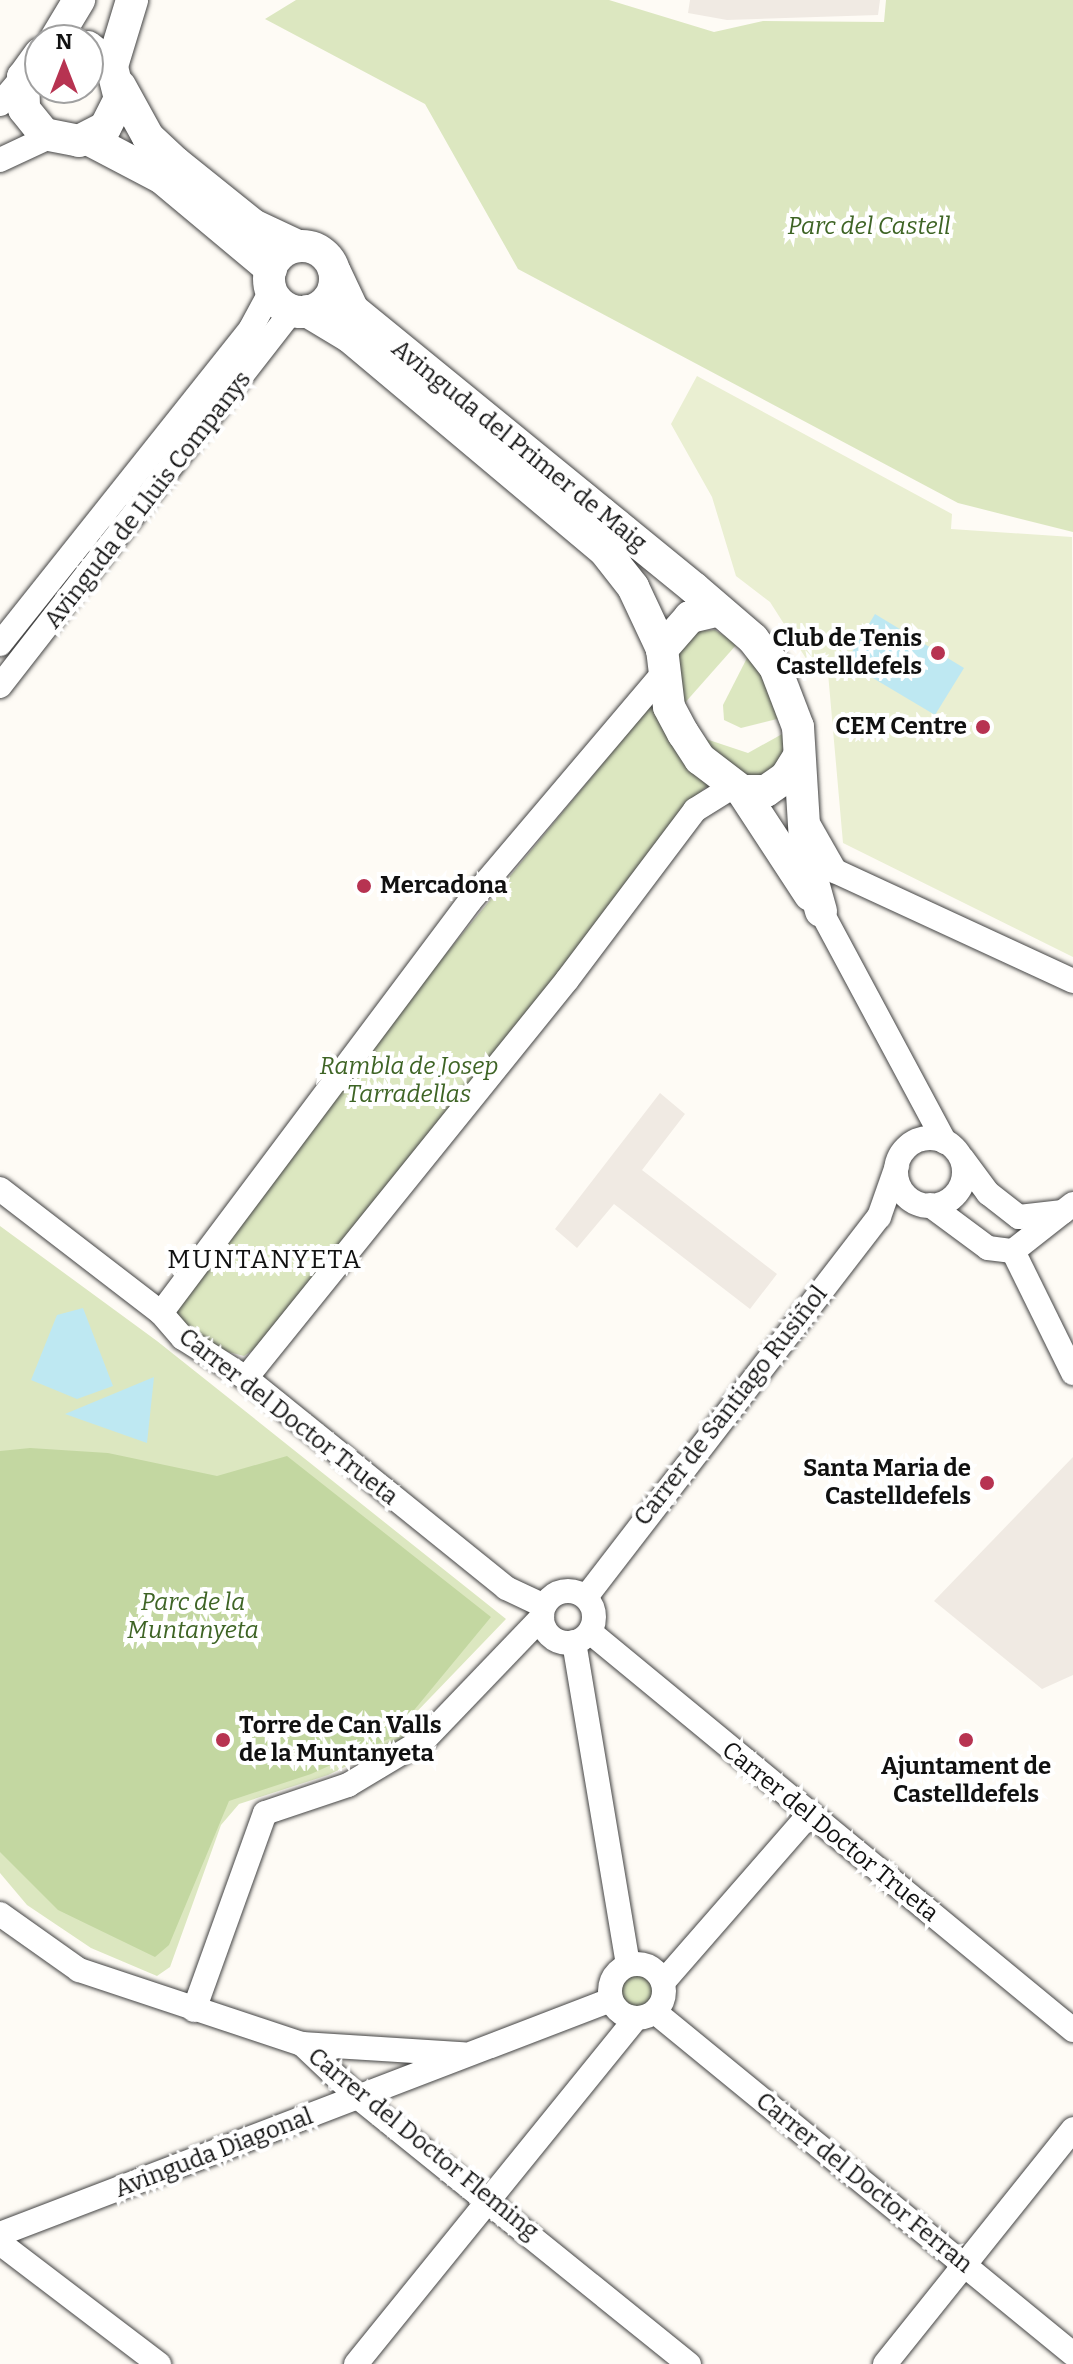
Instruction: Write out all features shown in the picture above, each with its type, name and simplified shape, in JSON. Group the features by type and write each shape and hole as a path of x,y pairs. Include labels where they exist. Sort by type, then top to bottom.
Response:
{"street":[{"path":"65,24 79,0"},
{"path":"25,104 24,109 49,137 68,142 88,139 113,118 107,66 132,0"},
{"path":"107,66 148,137 176,163 253,225 298,246 319,250 335,272 330,298 286,296 281,254 298,246"},
{"path":"0,104 24,76"},
{"path":"0,160 49,137"},
{"name":"Avinguda del Primer de Maig","path":"88,139 162,178 286,296 350,337 604,550 633,587 662,662"},
{"name":"Avinguda del Primer de Maig","path":"335,272 353,310 716,611"},
{"name":"Avinguda de Lluis Companys","path":"0,644 251,328 286,296"},
{"name":"Avinguda de Lluis Companys","path":"0,686 286,296"},
{"path":"161,1313 470,901 662,662 690,617 716,611 753,639 775,667 791,700 806,857 821,911"},
{"path":"662,662 683,733 700,759 737,789 821,911 952,1147 988,1193 1019,1217 1069,1208"},
{"path":"246,1378 567,980 695,810 737,789 766,791 786,777 798,758"},
{"path":"803,807 818,848 835,871 1073,981"},
{"path":"919,1087 911,1144 897,1166 898,1184 920,1202 988,1248 1013,1251 1069,1208"},
{"path":"911,1144 928,1138 952,1147"},
{"path":"920,1202 950,1199 962,1183 952,1147"},
{"name":"Carrer de Santiago Rusiñol","path":"586,1597 879,1217 897,1166"},
{"name":"Carrer del Doctor Trueta","path":"0,1189 161,1313 183,1338 246,1378 506,1588 543,1612"},
{"name":"Carrer de Santiago Rusiñol","path":"879,1217 920,1202"},
{"path":"1013,1251 1073,1373"},
{"path":"194,2010 265,1813 348,1785 425,1739 560,1592 586,1597 594,1611 582,1637 628,1965"},
{"path":"543,1612 550,1636 582,1637"},
{"name":"Carrer del Doctor Trueta","path":"582,1637 1073,2030"},
{"path":"356,2364 488,2197 645,2015 662,2003 664,1981 808,1816"},
{"name":"Carrer del Doctor Fleming","path":"0,1914 79,1970 302,2044 359,2098 488,2197 689,2364"},
{"path":"645,2015 619,2012 611,2000 611,1981 628,1965 643,1964 664,1981"},
{"name":"Avinguda Diagonal","path":"0,2234 611,2000"},
{"name":"Carrer del Doctor Ferran","path":"645,2015 965,2265 1073,2354"},
{"name":"Avinguda Diagonal","path":"302,2044 471,2054"},
{"path":"885,2364 1073,2129"},
{"path":"0,2243 159,2364"}],"green space":[{"name":"Parc del Castell","path":"296,0 609,0 714,32 763,21 884,22 886,0 1073,0 1073,532 958,503 518,269 425,104 265,19"},
{"name":"Club de Tenis Castelldefels","path":"697,376 952,514 951,529 1072,537 1073,957 843,843 828,673 814,671 770,602 736,576 712,497 671,424"},
{"path":"715,630 737,644 683,705 675,658 698,631"},
{"path":"748,656 759,667 781,718 741,728 724,720 723,705"},
{"name":"Rambla de Josep Tarradellas","path":"656,699 708,785 686,806 440,1125 256,1348 244,1356 225,1351 178,1321 177,1311 412,995"},
{"path":"784,733 783,758 775,769 751,779 726,767 703,738 748,753"},
{"name":"Parc de la Muntanyeta","path":"0,1226 157,1341 506,1619 405,1724 404,1739 328,1775 239,1804 221,1825 170,1967 157,1976 91,1948 27,1905 0,1873"},
{"name":"Parc de la Muntanyeta","path":"30,1448 108,1453 217,1476 287,1456 491,1617 391,1738 311,1774 229,1801 169,1945 155,1957 58,1910 0,1852 0,1451"},
{"path":"637,1975 648,1980 653,1991 648,2002 637,2007 626,2002 621,1991 626,1980"}],"shaded area":[{"path":"690,0 880,0 878,15 727,20 688,13"},
{"path":"660,1093 685,1114 642,1170 777,1274 750,1309 614,1204 577,1248 555,1229"},
{"path":"1073,1457 1073,1675 1042,1689 934,1601"}],"water":[{"path":"875,614 964,668 935,715 846,662"},
{"path":"83,1308 113,1386 77,1399 31,1380 57,1315"},
{"path":"154,1377 147,1443 65,1414"}],"place":[{"name":"Club de Tenis Castelldefels","path":"938,653"},
{"name":"CEM Centre","path":"983,727"},
{"name":"Mercadona","path":"364,886"},
{"name":"Santa Maria de Castelldefels","path":"987,1483"},
{"name":"Torre de Can Valls de la Muntanyeta","path":"223,1740"},
{"name":"Ajuntament de Castelldefels","path":"966,1740"}],"district":[{"name":"MUNTANYETA","path":"265,1260"}]}
